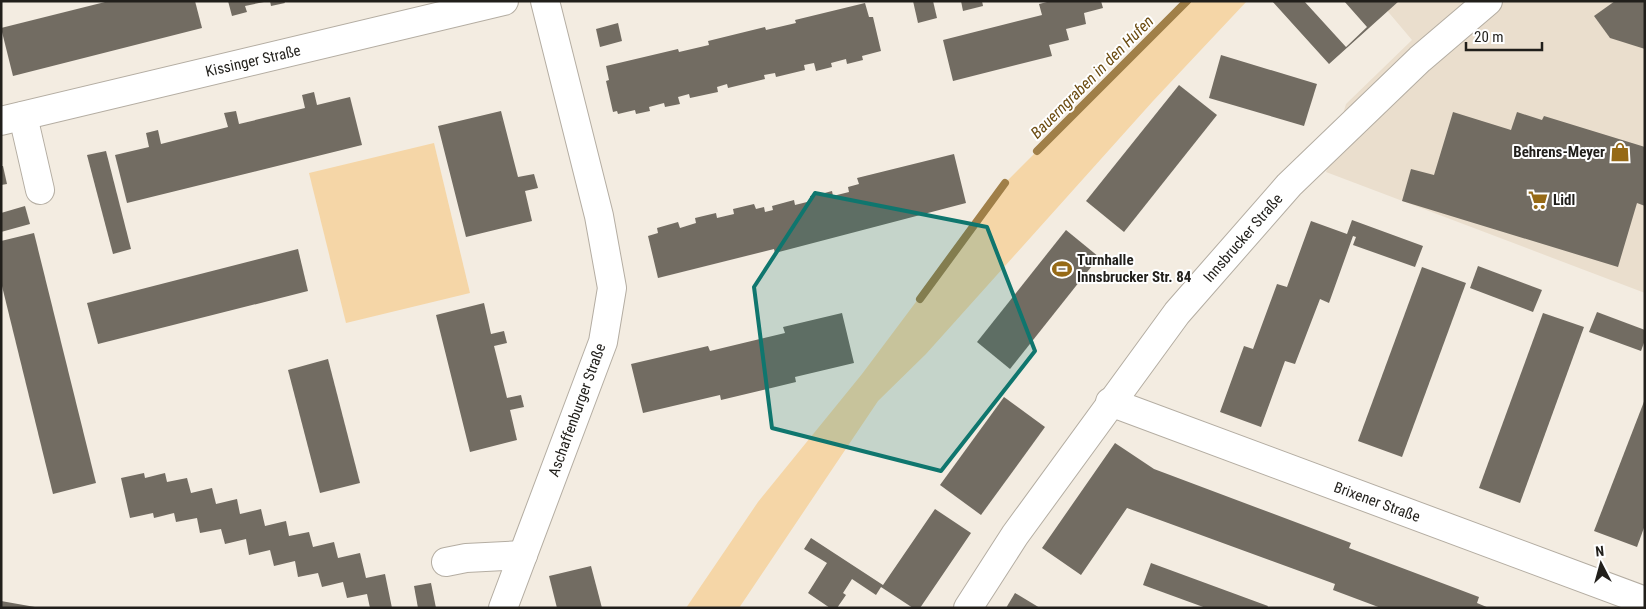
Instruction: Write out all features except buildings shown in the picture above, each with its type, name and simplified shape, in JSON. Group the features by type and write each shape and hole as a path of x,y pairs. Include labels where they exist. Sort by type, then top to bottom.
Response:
{"street":[{"name":"Kissinger Straße","path":"12,118 504,1"},
{"name":"Aschaffenburger Straße","path":"503,608 602,342 612,288 599,216 545,1"},
{"name":"Innsbrucker Straße","path":"968,608 1014,535 1110,402 1178,313 1289,186 1420,59 1488,1"},
{"path":"12,118 40,190"},
{"name":"Brixener Straße","path":"1110,402 1645,601"},
{"path":"446,562 466,558 523,554"}],"highlighted area":[{"path":"815,193 987,227 1035,351 941,471 772,428 754,287"}],"shaded area":[{"path":"1187,1 1247,1 1153,101 926,354 878,401 739,608 686,608 758,502 862,374 1005,183"},
{"path":"1379,1 1645,1 1645,293 1326,172 1346,104 1412,40"},
{"path":"434,143 470,293 346,323 309,173"}],"waterway":[{"name":"Bauerngraben in den Hufen","path":"1037,151 1187,1"},
{"name":"Bauerngraben in den Hufen","path":"920,299 1005,183"}],"place":[{"name":"Behrens-Meyer","path":"1620,152"},
{"name":"Lidl","path":"1538,200"},
{"name":"Turnhalle Innsbrucker Str. 84","path":"1062,269"}]}
